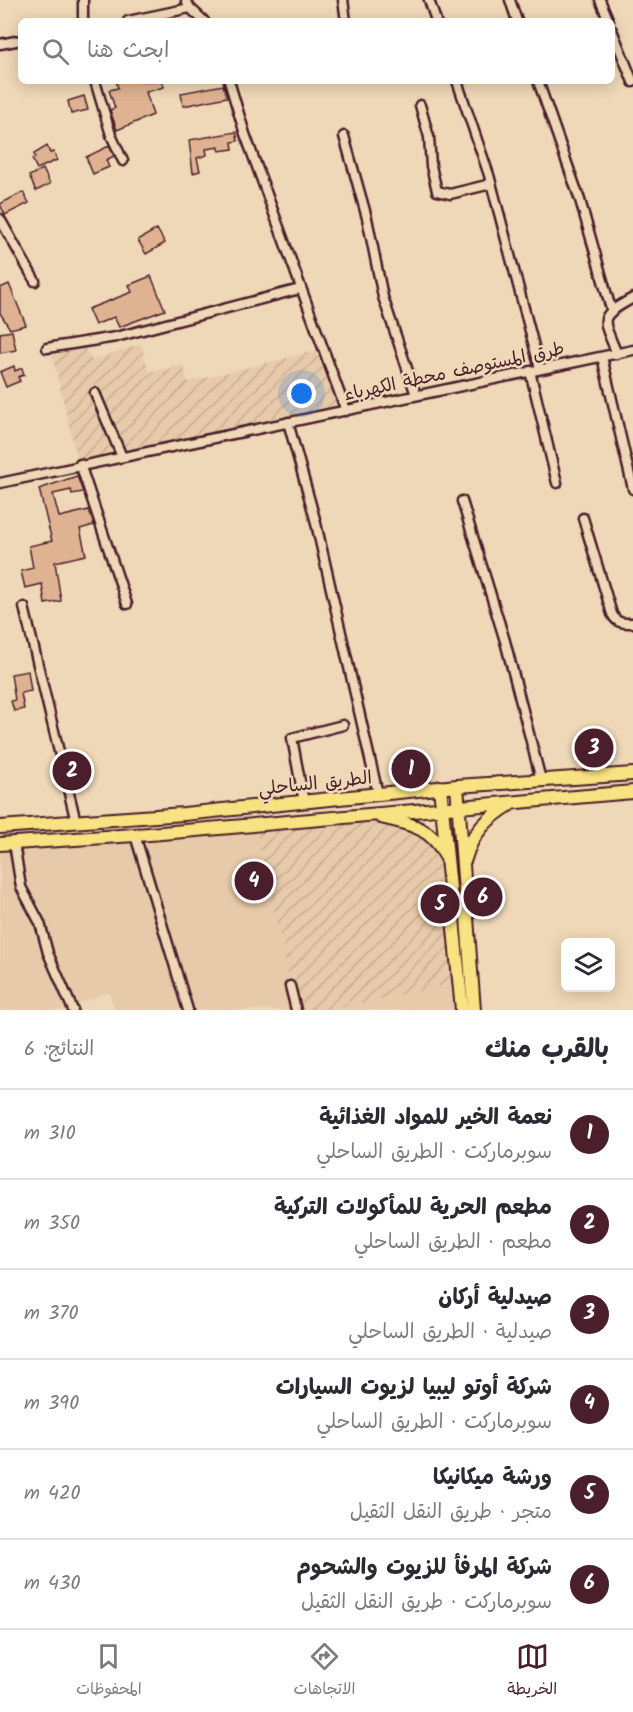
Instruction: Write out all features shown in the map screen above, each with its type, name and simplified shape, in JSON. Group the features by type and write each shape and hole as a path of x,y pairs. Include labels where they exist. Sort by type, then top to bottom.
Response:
{"highway":[{"name":"الطريق الساحلي","path":"0,827 304,802 441,787 633,774"},
{"path":"457,786 474,1010"},
{"path":"441,787 462,1010"},
{"name":"الطريق الساحلي","path":"0,844 135,835 633,792"},
{"path":"463,869 468,848 481,826 516,801"},
{"path":"375,815 424,830 440,846 450,865"}],"street":[{"path":"83,0 83,18"},
{"path":"343,0 346,18"},
{"path":"429,0 435,18"},
{"path":"510,0 516,18"},
{"path":"600,0 608,18"},
{"path":"139,18 188,4 201,18"},
{"path":"615,37 633,82"},
{"path":"0,44 18,41"},
{"path":"96,84 111,135 123,161"},
{"path":"230,84 300,289 346,411"},
{"path":"458,84 491,184 540,369"},
{"path":"539,84 580,200 611,309"},
{"path":"420,105 429,137 431,166 437,191 450,194 491,184"},
{"path":"344,136 367,218 383,297 416,395"},
{"path":"0,219 35,280"},
{"path":"47,348 116,337 300,289"},
{"path":"617,354 605,324 605,316 611,309 633,298"},
{"name":"طرق المستوصف محطة الكهرباء","path":"0,483 80,464 633,350"},
{"path":"602,357 633,489"},
{"path":"530,371 557,483"},
{"path":"95,393 122,457"},
{"path":"288,422 323,552 378,794"},
{"path":"80,464 127,604"},
{"path":"462,501 505,641 541,780"},
{"path":"583,518 612,614 621,623 633,623"},
{"path":"24,607 76,822"},
{"path":"304,802 292,738 343,725"},
{"path":"135,835 188,1010"},
{"path":"14,843 21,887 40,923 48,953 73,1010"},
{"path":"290,986 296,1010"}],"shaded area":[{"path":"141,344 149,372 183,365 188,382 316,351 341,416 78,463 52,354 85,349 92,360"},
{"path":"390,819 440,846 460,982 329,1010 296,1010 255,825"},
{"path":"410,823 462,1010 115,1010 109,992 62,1010 0,1010 0,844"}],"building":[{"path":"117,84 163,84 164,87 146,92 153,115 117,130 110,110 115,108 109,90 118,88"},
{"path":"223,85 227,97 183,106 181,93"},
{"path":"84,96 88,110 71,114 68,101"},
{"path":"236,132 238,141 232,142 233,149 219,151 219,147 206,149 207,155 197,158 200,171 193,173 189,140"},
{"path":"47,146 50,153 54,152 57,160 37,169 32,159 35,158 34,154"},
{"path":"109,146 114,156 106,160 109,167 93,174 86,157"},
{"path":"43,169 50,184 36,191 29,176"},
{"path":"23,192 29,203 5,215 0,204"},
{"path":"157,229 165,243 146,254 138,240"},
{"path":"151,276 165,310 119,327 114,317 95,325 88,309 132,292 129,285"},
{"path":"9,284 26,325 10,329 0,313 0,288"},
{"path":"12,331 16,350 0,353 0,333"},
{"path":"14,366 15,371 22,368 24,375 18,377 20,381 6,387 0,372"},
{"path":"77,476 83,492 72,494 71,490 53,494 59,517 89,510 94,525 80,529 86,555 55,562 61,601 45,604 42,584 25,588 21,571 33,568 29,546 52,541 39,489"},
{"path":"28,671 31,691 21,693 24,709 14,711 11,701 15,700 11,674"}],"place":[{"name":"صيدلية أركان","path":"594,748"},
{"name":"نعمة الخير للمواد الغذائية","path":"411,769"},
{"name":"مطعم الحرية للمأكولات التركية","path":"72,771"},
{"name":"شركة أوتو ليبيا لزيوت السيارات","path":"254,881"},
{"name":"شركة المرفأ للزيوت والشحوم","path":"483,897"},
{"name":"ورشة ميكانيكا","path":"440,904"}]}
